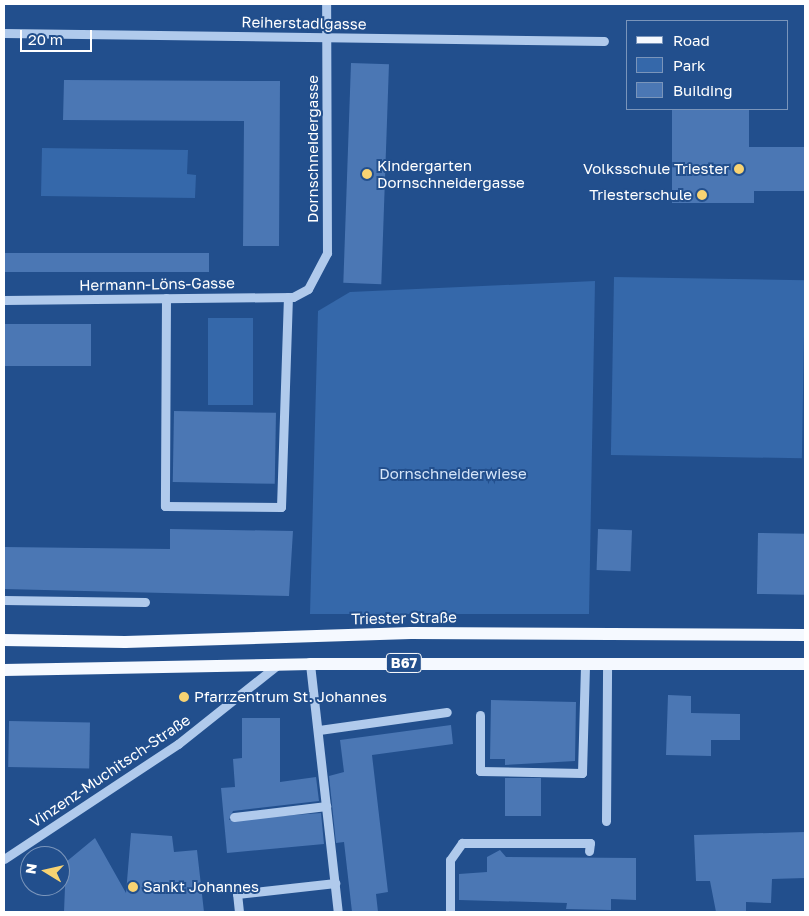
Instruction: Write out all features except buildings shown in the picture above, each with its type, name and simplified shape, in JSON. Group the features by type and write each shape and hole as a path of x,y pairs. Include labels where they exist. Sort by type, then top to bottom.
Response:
{"main road":[{"name":"Triester Straße","path":"4,640 125,642 411,634 805,635"},
{"name":"B67","path":"4,670 310,664 805,664"}],"street":[{"name":"Dornschneidergasse","path":"308,289 327,253 326,4"},
{"name":"Reiherstadlgasse","path":"4,32 604,41"},
{"name":"Hermann-Löns-Gasse","path":"4,300 288,297 308,289"},
{"path":"166,298 165,506 281,507 288,297"},
{"path":"4,600 145,602"},
{"path":"480,715 480,771 582,773 585,663"},
{"path":"606,821 607,663"},
{"path":"310,664 320,730 326,806 338,912"},
{"name":"Vinzenz-Muchitsch-Straße","path":"4,859 178,744 276,666"},
{"path":"320,730 447,712"},
{"path":"234,817 326,806"},
{"path":"450,912 450,860 462,842 590,843 589,852"},
{"path":"238,912 237,894 335,883"}],"green space":[{"path":"42,148 188,150 187,174 196,175 195,198 41,196"},
{"path":"614,277 805,280 802,458 611,455"},
{"name":"Dornschneiderwiese","path":"595,281 589,614 310,614 318,311 350,292"},
{"path":"208,318 253,318 253,405 208,405"}],"place":[{"name":"Volksschule Triester","path":"739,169"},
{"name":"Kindergarten Dornschneidergasse","path":"367,174"},
{"name":"Triesterschule","path":"702,195"},
{"name":"Pfarrzentrum St. Johannes","path":"184,697"},
{"name":"Sankt Johannes","path":"133,887"}]}
